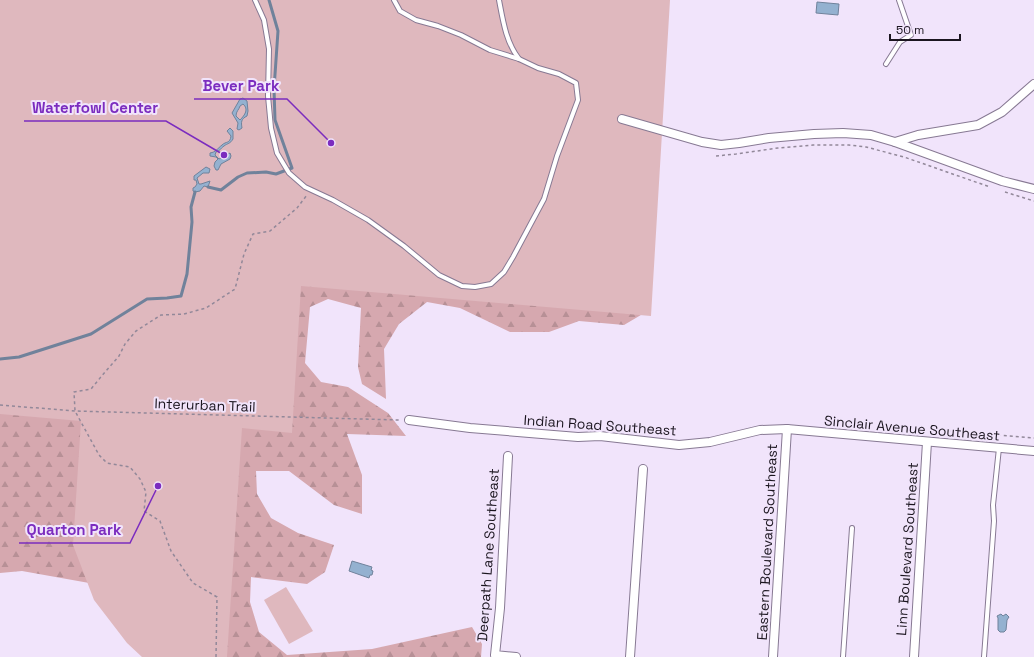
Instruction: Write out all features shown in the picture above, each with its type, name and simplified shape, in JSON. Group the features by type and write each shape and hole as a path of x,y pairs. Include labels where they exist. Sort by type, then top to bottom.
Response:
{"street":[{"path":"895,142 918,135 978,125 1002,112 1034,84"},
{"path":"622,118 702,142 721,145 769,138 814,134 871,134 1002,181 1034,189"},
{"name":"Indian Road Southeast","path":"409,420 470,428 578,437 600,436 679,445 710,442 760,430 787,429"},
{"name":"Sinclair Avenue Southeast","path":"787,429 1034,451"},
{"name":"Eastern Boulevard Southeast","path":"773,657 787,429"},
{"name":"Linn Boulevard Southeast","path":"914,657 927,442"},
{"name":"Deerpath Lane Southeast","path":"508,456 500,608 494,655 516,657"},
{"path":"630,657 643,469"}],"lane":[{"path":"255,0 264,20 268,49 268,96 271,128 278,153 289,173 305,187 333,200 368,220 404,246 439,275 462,286 475,287 491,284 504,272 544,198 557,156 578,100 576,83 559,74 538,68 490,50 461,35 438,26 416,20 400,11 394,0"},
{"path":"499,0 512,50 519,60"},
{"path":"886,64 900,42 911,35 899,0"},
{"path":"984,657 994,522 993,505 999,448"},
{"path":"843,657 852,528"}],"path":[{"path":"716,156 813,145 850,145 866,147 904,157 991,187"},
{"path":"216,657 217,597 193,583 171,551 160,521 144,511 146,492 140,479 130,467 107,463 99,455 76,411 74,392 91,389 119,356 125,344 136,331 160,315 184,314 206,308 235,289 244,254 254,234 270,231 297,208 311,190"},
{"path":"998,190 1034,200"},
{"name":"Interurban Trail","path":"0,405 76,411 409,420"},
{"path":"938,430 1034,438"}],"green space":[{"path":"0,0 646,312 624,325 579,321 549,332 510,332 460,308 427,302 399,324 384,349 386,399 362,384 358,367 361,308 328,299 310,307 305,363 321,382 348,387 388,413 406,436 347,434 362,475 362,514 334,505 289,471 256,471 257,494 271,518 298,533 334,545 325,572 307,584 251,577 250,602 259,632 287,655 372,649 472,627 482,644 481,657 172,657 106,586 22,571 0,573"}],"shaded area":[{"path":"0,0 670,0 651,316 301,286 292,433 242,428 227,657 142,657 127,643 94,600 73,545 81,421 0,414"},
{"path":"286,587 313,631 289,644 264,600"}],"water":[{"path":"817,2 839,4 838,15 816,13"},
{"path":"243,98 247,101 248,111 247,116 242,121 242,128 239,130 237,129 238,123 232,113 240,99","holes":["243,104 246,112 240,120 236,116 236,113 240,106"]},
{"path":"230,128 233,131 233,139 230,143 216,152 215,155 219,159 230,153 230,159 221,164 218,170 216,170 214,166 218,159 210,156 210,153 230,140 231,136 227,131"},
{"path":"206,167 210,169 209,173 203,173 197,178 199,184 210,181 208,187 204,186 200,191 195,192 193,191 193,188 197,184 196,180 194,180 194,176"},
{"path":"352,561 372,567 372,575 370,575 369,578 349,571"},
{"path":"1001,614 1003,616 1006,614 1009,617 1007,620 1006,630 1004,632 1000,632 998,630 997,616"}],"waterway":[{"path":"208,187 221,190 238,177 247,173 266,172 276,174 292,168 275,120 274,89 278,31 269,0"},
{"path":"0,359 19,357 91,334 147,299 181,296 187,274 192,222 191,207 195,192"}],"place":[{"name":"Bever Park","path":"331,143"},
{"name":"Waterfowl Center","path":"224,155"},
{"name":"Quarton Park","path":"158,486"}]}
